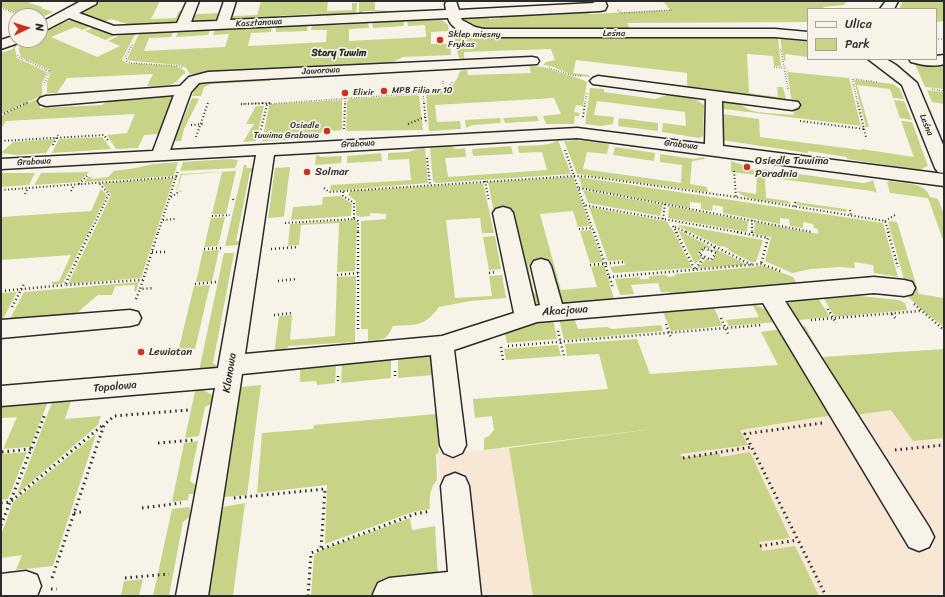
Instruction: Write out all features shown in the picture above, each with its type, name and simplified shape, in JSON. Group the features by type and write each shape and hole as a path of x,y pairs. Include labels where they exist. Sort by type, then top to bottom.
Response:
{"street":[{"path":"48,25 91,1"},
{"path":"182,27 193,1"},
{"path":"222,25 230,1"},
{"path":"392,1 392,16"},
{"name":"Kasztanowa","path":"69,14 113,30 392,16 451,7 600,7 599,1"},
{"name":"Leśna","path":"451,7 456,22 463,28 478,32 496,34 775,32 804,35"},
{"path":"927,60 938,61 944,59"},
{"name":"Leśna","path":"877,60 891,68 909,83"},
{"name":"Leśna","path":"902,60 909,83 944,168"},
{"name":"Jaworowa","path":"184,90 194,80 208,77 532,61"},
{"path":"598,81 714,95 790,99"},
{"path":"45,94 95,98 124,94 184,90 160,154"},
{"name":"Grabowa","path":"714,95 714,150"},
{"name":"Grabowa","path":"1,164 160,154 577,133 944,180"},
{"name":"Klonowa","path":"192,596 266,149"},
{"path":"503,213 526,317"},
{"path":"541,266 553,312"},
{"name":"Akacjowa","path":"230,371 358,352 442,345 536,314 874,285 900,287"},
{"path":"769,295 919,537"},
{"path":"1,329 133,309"},
{"path":"442,345 453,445"},
{"name":"Topolowa","path":"1,396 54,392 230,371"},
{"path":"389,594 464,591 456,496"}],"path":[{"path":"619,13 672,10"},
{"path":"780,45 790,99"},
{"path":"17,48 19,57 49,71 44,82 45,94"},
{"path":"126,57 126,61 131,63 179,66 182,68"},
{"path":"774,67 784,68"},
{"path":"548,68 558,71"},
{"path":"866,137 852,79 883,82"},
{"path":"241,104 423,93 426,116"},
{"path":"583,118 587,95"},
{"path":"345,98 345,123"},
{"path":"1,115 30,101"},
{"path":"263,120 267,105 271,102"},
{"path":"194,142 208,103"},
{"path":"799,121 864,129"},
{"path":"189,125 205,124"},
{"path":"99,136 101,132"},
{"path":"55,142 58,135"},
{"path":"1,141 104,135 106,137"},
{"path":"14,141 16,137"},
{"path":"563,145 614,289"},
{"path":"427,154 430,184"},
{"path":"734,164 736,197"},
{"path":"133,309 179,170"},
{"path":"324,188 329,192 430,184 575,176 736,197 885,221 895,215"},
{"path":"1,190 177,177"},
{"path":"485,181 488,198"},
{"path":"65,285 109,194 98,182"},
{"path":"71,191 74,185"},
{"path":"25,194 30,187"},
{"path":"578,188 812,232"},
{"path":"170,198 180,191"},
{"path":"343,191 343,196 354,203 354,219"},
{"path":"795,202 795,207"},
{"path":"663,219 665,204"},
{"path":"584,205 768,238 761,264"},
{"path":"850,210 851,216"},
{"path":"212,216 230,215"},
{"path":"162,220 175,219"},
{"path":"285,223 354,219 358,221 358,352"},
{"path":"668,220 673,226 695,270"},
{"path":"752,220 752,235"},
{"path":"885,221 897,264"},
{"path":"673,226 752,266"},
{"path":"579,229 592,228"},
{"path":"282,248 299,247"},
{"path":"711,251 715,247"},
{"path":"204,249 223,248"},
{"path":"704,248 711,251 716,253 711,260 698,254 704,248"},
{"path":"152,252 165,252"},
{"path":"695,270 704,257"},
{"path":"590,265 624,262"},
{"path":"610,276 752,266 761,264 794,275 808,291"},
{"path":"338,275 358,273"},
{"path":"278,281 296,279"},
{"path":"1,291 143,280"},
{"path":"195,284 216,282"},
{"path":"12,308 24,284"},
{"path":"900,287 920,311 944,330"},
{"path":"140,289 154,288"},
{"path":"503,360 501,347 920,311"},
{"path":"274,315 292,313"},
{"path":"892,314 896,319"},
{"path":"834,318 836,323"},
{"path":"1,525 54,392"},
{"path":"1,503 10,502 114,416 189,410"},
{"path":"826,596 745,434 846,420"},
{"path":"25,588 74,513 104,425"},
{"path":"158,443 199,439"},
{"path":"868,454 944,444"},
{"path":"683,458 752,447"},
{"path":"2,452 31,449"},
{"path":"250,497 325,489 321,549"},
{"path":"311,553 415,514 456,496"},
{"path":"142,508 168,505"},
{"path":"74,513 81,512"},
{"path":"760,546 798,540"},
{"path":"308,596 312,548"},
{"path":"125,578 173,573"}],"shaded area":[{"path":"944,390 944,596 448,596 438,454 509,448"}],"green space":[{"path":"5,1 33,1 29,3 43,7 8,8 8,10 1,7 1,3"},
{"path":"96,1 160,1 151,19 176,18 179,11 185,11 179,23 139,27 137,24 127,24 111,19 102,23 78,14"},
{"path":"261,1 328,1 327,11 352,10 352,3 357,3 356,16 318,16 317,14 276,16 275,21 229,21 231,9 235,9 233,16 257,15"},
{"path":"663,1 847,1 844,5 823,7 824,8 807,8 807,22 627,23 630,29 595,31 595,29 488,29 470,24 463,16 488,14 489,19 500,18 500,16 539,12 545,15 582,13 575,9 588,11 590,14 672,10 670,10"},
{"path":"903,1 944,1 944,21 937,22 937,8 900,8"},
{"path":"359,2 375,2 375,10 389,11 384,13 381,11 363,11 363,16 359,16"},
{"path":"220,13 219,21 202,21 201,25 190,23 191,16 198,14"},
{"path":"440,18 448,25 449,31 431,32 431,44 450,44 451,55 403,57 385,66 190,74 186,68 180,65 128,60 140,32 174,31 171,37 149,38 144,51 225,47 229,34 213,35 216,28 272,25 271,32 251,33 248,46 326,42 327,30 311,30 312,24 345,25 364,21 368,22 369,28 349,29 349,41 426,37 425,25 408,26 407,19"},
{"path":"404,19 404,26 373,28 372,22"},
{"path":"72,20 91,26 83,30 75,27 51,37 97,57 120,46 108,41 122,34 136,33 122,60 126,63 176,66 185,71 185,74 175,82 163,86 147,86 153,74 67,78 57,93 47,93 47,82 50,70 21,57 19,48 48,48 48,28"},
{"path":"308,23 307,31 276,32 276,25"},
{"path":"93,28 120,33 105,40 85,31"},
{"path":"211,29 208,35 176,37 178,31"},
{"path":"455,33 461,33 477,38 778,38 781,66 774,66 773,56 747,54 749,93 778,97 777,87 783,87 786,99 668,87 668,84 687,86 687,73 576,60 573,73 589,75 589,77 573,75 551,66 543,65 546,62 555,60 551,49 464,52 464,59 459,58 455,42"},
{"path":"780,38 807,42 807,57 785,54 786,61 784,60"},
{"path":"15,48 17,58 47,72 42,83 41,96 1,114 1,53"},
{"path":"915,64 944,66 944,89 925,87"},
{"path":"786,65 788,72 849,78 861,126 716,108 721,102 733,101 753,111 794,115"},
{"path":"529,66 543,67 587,82 583,106 576,105 574,112 580,113 579,116 575,116 574,124 546,124 543,116 561,114 554,98 435,105 437,122 460,121 461,129 429,131 426,95 450,89 460,71 467,70 468,75 531,73"},
{"path":"270,76 270,81 211,84 204,87 201,96 192,96 196,86 202,82"},
{"path":"854,80 893,84 900,89 904,99 893,98 890,89 857,85 869,127 866,127"},
{"path":"590,88 604,89 604,92 655,99 670,94 695,99 704,105 703,136 699,138 662,132 663,123 686,126 685,112 597,101 594,115 614,117 613,124 601,126 585,124"},
{"path":"927,90 944,92 944,104 932,102"},
{"path":"175,95 175,98 160,134 144,135 138,148 116,149 107,135 127,133 135,114 6,121 1,129 1,116 43,96 48,96 39,108 102,105 116,97"},
{"path":"419,96 423,130 346,130 347,101 350,99"},
{"path":"192,98 199,99 184,129 181,141 174,141"},
{"path":"342,100 342,130 322,130 321,133 285,140 262,141 269,106 272,104"},
{"path":"894,100 904,101 912,120 900,118"},
{"path":"256,106 264,106 256,141 243,142 254,124 246,124"},
{"path":"722,114 759,119 760,137 914,157 901,121 912,122 928,166 919,170 847,159 847,157 808,151 808,153 721,140"},
{"path":"537,116 539,121 505,123 503,118"},
{"path":"500,118 501,123 473,125 466,128 465,120"},
{"path":"619,118 658,123 658,131 618,126"},
{"path":"102,137 111,149 52,153 59,139"},
{"path":"55,139 46,153 17,155 1,153 13,142"},
{"path":"558,140 571,174 436,183 433,181 430,148 451,146 456,149 465,148 466,157 445,158 448,177 547,170 542,152 519,153 518,146 544,145"},
{"path":"574,140 605,143 609,145 607,154 587,152 583,169 681,183 682,165 660,162 660,154 694,159 703,157 705,159 692,161 690,184 707,187 708,192 577,174 564,141"},
{"path":"511,146 513,154 473,156 472,149"},
{"path":"425,147 428,183 330,191 331,185 411,180 409,159 388,160 388,153 408,152"},
{"path":"615,147 655,153 654,161 613,155"},
{"path":"381,153 382,161 347,163 347,156"},
{"path":"318,155 321,157 342,156 341,163 315,165 316,156"},
{"path":"230,159 238,160 235,168 180,171 183,162"},
{"path":"731,161 746,166 747,169 755,170 755,168 863,183 873,180 877,193 872,191 765,177 766,198 789,201 790,204 753,199 746,197 737,191 756,194 757,175 731,172"},
{"path":"178,162 174,176 84,182 88,177 92,177 91,179 108,177 114,171 153,164"},
{"path":"244,165 247,165 246,168 256,168 256,172 250,172 236,241 241,241 239,245 225,246"},
{"path":"290,167 284,216 268,218 275,168"},
{"path":"236,171 226,214 212,214 222,172 182,175 176,191 181,174"},
{"path":"89,172 79,182 34,185 41,173"},
{"path":"1,173 35,173 29,185 1,187"},
{"path":"573,177 590,226 578,227 573,211 540,214 561,290 597,287 591,267 604,265 615,302 560,306 558,291 550,263 528,265 534,293 541,295 541,305 533,307 494,213 488,182"},
{"path":"579,177 883,223 898,277 874,273 873,265 854,262 855,268 839,267 811,269 792,273 765,261 771,237 754,234 755,222 818,234 818,229 814,228 813,224 803,222 803,228 790,226 789,219 780,218 780,224 723,213 723,207 713,205 712,211 701,209 701,203 690,202 690,208 582,188"},
{"path":"174,178 141,278 68,284 111,195 102,183"},
{"path":"890,181 919,186 927,192 930,197 938,199 944,214 944,243 928,198 890,193 887,182"},
{"path":"483,183 494,233 482,233 480,218 446,220 455,298 492,296 489,276 502,275 506,298 470,301 439,307 424,322 414,325 393,326 386,337 368,341 368,329 361,329 361,221 386,219 386,214 370,213 370,216 360,217 356,215 356,201 348,195 350,191"},
{"path":"101,189 107,195 63,283 53,285 51,282 59,281 71,255 1,260 1,217 91,211"},
{"path":"583,190 663,205 660,216 588,203"},
{"path":"340,196 352,204 351,216 291,220 293,207 322,205 323,197"},
{"path":"796,202 846,209 847,212 797,205"},
{"path":"669,206 748,221 747,232 668,218"},
{"path":"589,207 666,221 674,232 692,268 613,273 610,267 625,265 623,260 608,261"},
{"path":"225,217 218,246 204,247 211,218"},
{"path":"352,220 357,221 355,271 337,272 339,223 301,225 299,245 288,246 290,224"},
{"path":"888,222 897,222 919,294 944,298 944,327 923,311 903,292 907,290"},
{"path":"678,226 763,240 756,262 751,262 728,250 729,249 723,246 721,247"},
{"path":"591,230 603,262 590,263 580,231"},
{"path":"678,230 711,247 709,249 704,247 698,254 702,257 695,264"},
{"path":"495,236 501,269 489,270 483,237"},
{"path":"715,249 748,265 697,268 706,259 711,261 717,253 713,251"},
{"path":"219,250 212,281 196,282 203,251"},
{"path":"224,253 234,253 213,363 219,367 217,370 199,371"},
{"path":"761,265 793,277 798,286 678,297 668,292 661,292 658,283 631,285 634,294 620,295 615,279 640,277 640,279 649,279 649,276 666,275 668,277 675,276 675,274 755,267"},
{"path":"356,276 355,342 289,346 280,355 274,355 279,316 292,315 290,340 335,336 337,277"},
{"path":"139,282 136,292 134,291 135,285 115,286 112,295 98,295 72,317 8,323 24,292"},
{"path":"210,285 195,349 181,350 178,352 194,286"},
{"path":"17,292 1,323 1,293"},
{"path":"821,294 840,294 899,300 905,303 907,310 835,317"},
{"path":"818,298 830,317 789,321 785,311 789,301"},
{"path":"752,304 764,308 778,322 729,326 726,320 759,317"},
{"path":"714,307 722,326 671,331 662,310"},
{"path":"574,318 578,329 607,327 612,329 661,325 663,331 564,340 559,319"},
{"path":"553,319 557,339 507,343 504,329 514,325"},
{"path":"805,326 822,357 944,349 944,438 913,441 891,410 848,416 795,328"},
{"path":"782,329 833,415 740,430 748,445 680,454 683,458 719,453 721,457 750,452 790,538 759,542 762,551 795,546 819,596 533,596 509,448 660,428 484,450 484,438 489,436 494,430 492,416 475,418 473,399 608,389 599,354 567,356 565,344 637,339 650,374 778,365 761,332"},
{"path":"558,345 561,356 506,360 504,349"},
{"path":"430,356 432,375 398,378 398,358"},
{"path":"391,359 391,378 341,383 342,364"},
{"path":"336,365 335,383 317,385 316,381 300,382 300,367"},
{"path":"261,385 247,495 224,497 241,387"},
{"path":"196,387 211,394 214,402 205,407 199,436 185,438"},
{"path":"72,398 65,419 101,416 98,425 17,494 53,400"},
{"path":"49,399 30,447 3,449 17,417 1,418 1,405"},
{"path":"436,414 439,452 436,455 437,480 430,493 430,509 413,512 325,544 327,485 257,493 262,433 313,429 314,425"},
{"path":"96,434 53,566 16,570 22,555 1,558 1,535 13,502"},
{"path":"198,441 190,481 197,486 195,494 189,494 188,500 172,502 184,443"},
{"path":"27,452 8,499 1,500 1,454"},
{"path":"245,503 233,596 208,596 223,507"},
{"path":"189,507 192,515 183,522 169,596 153,596 172,509"},
{"path":"410,518 412,530 435,526 438,577 382,596 311,596 314,555 321,550"},
{"path":"143,579 139,596 121,596 124,581"}],"place":[{"name":"Sklep mięsny Frykas","path":"440,40"},
{"name":"MPB Filia nr 10","path":"384,91"},
{"name":"Elixir","path":"345,93"},
{"name":"Osiedle Tuwima Grabowa","path":"327,131"},
{"name":"Osiedle Tuwima Poradnia","path":"747,167"},
{"name":"Solmar","path":"307,172"},
{"name":"Lewiatan","path":"141,352"}],"district":[{"name":"Stary Tuwim","path":"339,53"}]}
